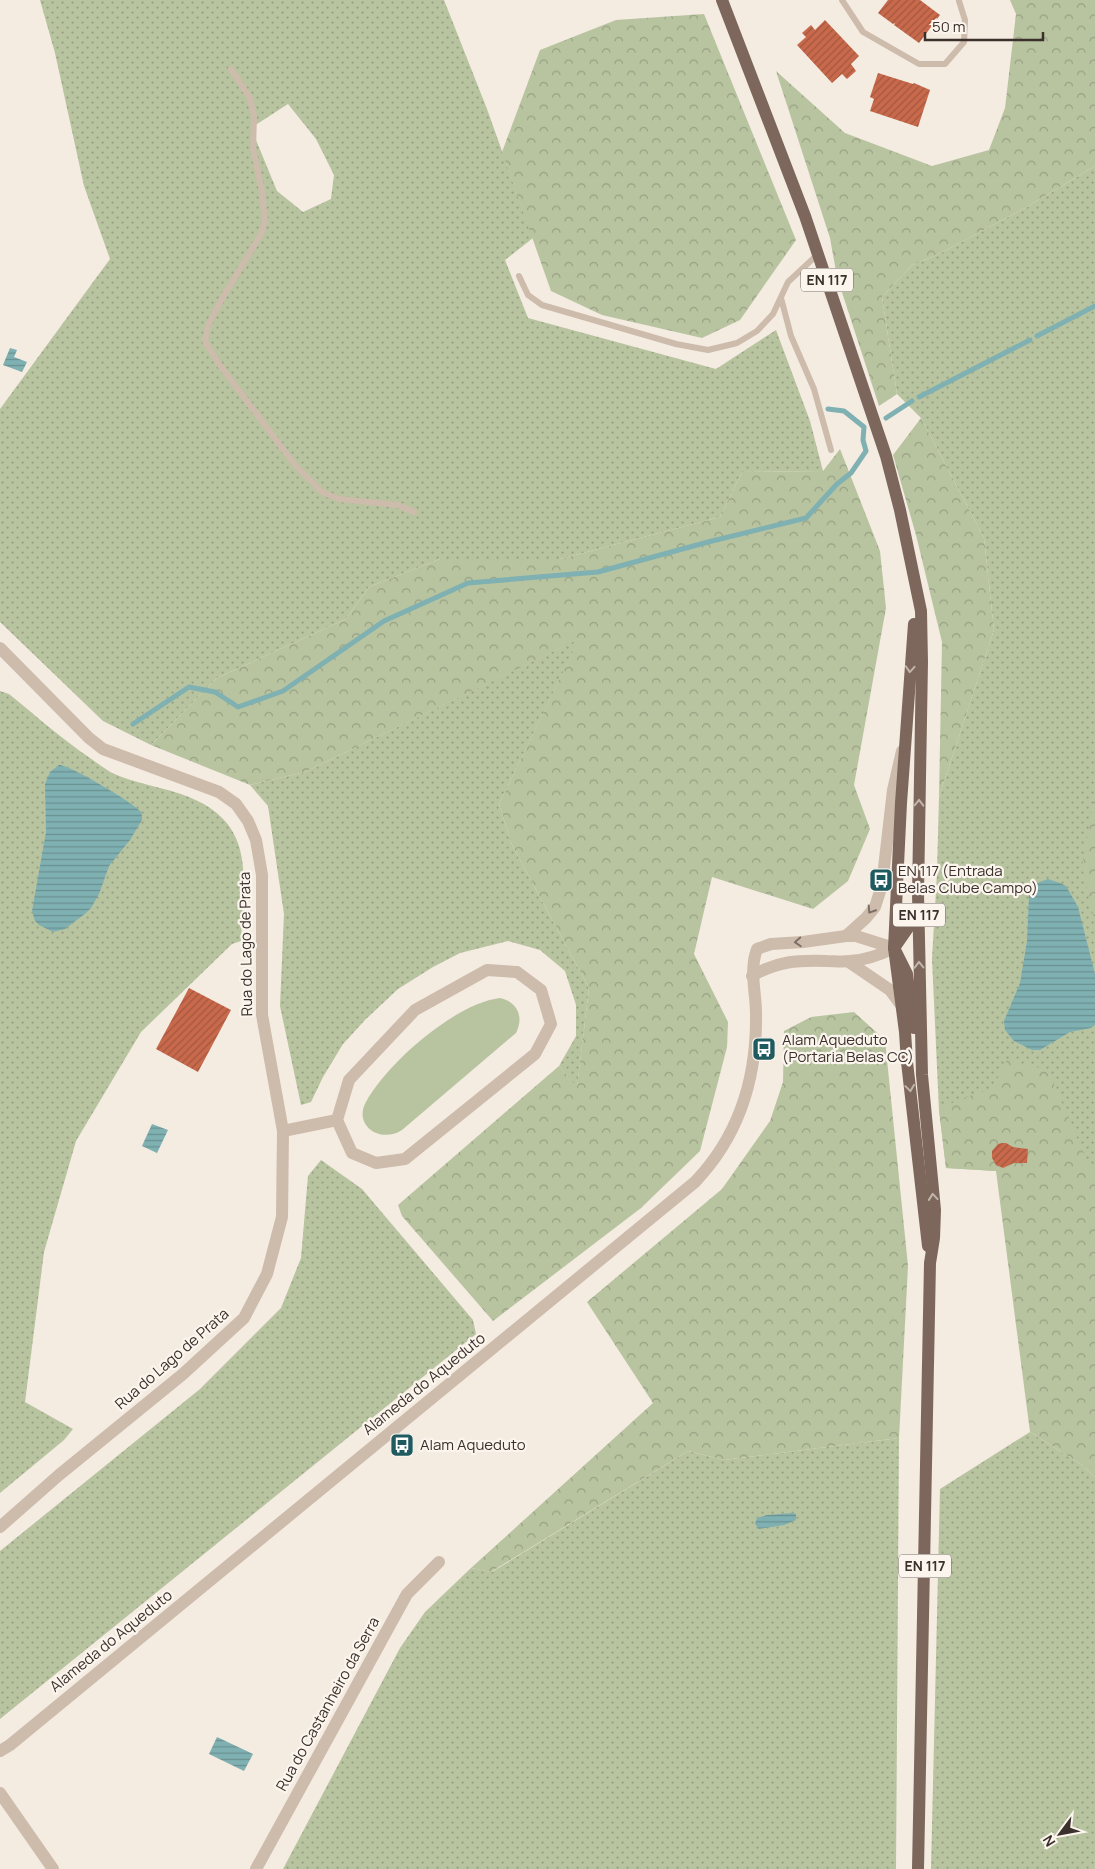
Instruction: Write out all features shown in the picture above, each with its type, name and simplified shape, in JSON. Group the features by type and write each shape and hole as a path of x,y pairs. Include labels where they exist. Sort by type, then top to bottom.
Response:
{"main road":[{"name":"EN 117","path":"722,0 818,254 886,456 921,611 919,912 922,1075 934,1210 934,1238 930,1263 918,1869"},
{"name":"EN 117","path":"912,568 914,620 894,948 930,1263"},
{"path":"919,912 894,948 908,974 911,1010 922,1075"}],"street":[{"name":"Rua do Lago de Prata","path":"0,648 89,738 103,749 219,792 236,804 248,821 256,840 262,875 262,1014 283,1131 282,1217 267,1274 244,1318 183,1374 59,1475 0,1527"},
{"path":"846,936 866,918 874,907 882,885 893,790 899,758 905,744"},
{"name":"Alameda do Aqueduto","path":"0,1751 695,1182 712,1164 725,1144 742,1110 748,1090 754,1060 756,1032 756,1006 752,976 753,958 757,949 771,944 846,936 856,936 894,948"},
{"path":"752,976 767,967 784,963 806,960 849,962 877,956 894,948"},
{"path":"849,962 890,990 901,1004"},
{"path":"486,970 517,972 541,990 551,1024 535,1054 406,1159 376,1163 352,1153 337,1120 349,1080 415,1010 486,970"},
{"path":"283,1131 337,1120"},
{"name":"Rua do Castanheiro da Serra","path":"256,1869 407,1594 439,1562"},
{"path":"0,1793 53,1869"}],"lane":[{"path":"842,0 863,32 919,64 945,64 964,42 964,20 959,1"},
{"path":"232,69 250,98 254,117 252,148 262,191 265,221 261,234 220,302 208,326 205,341 219,364 295,465 322,492 339,498 398,505 414,512"},
{"path":"519,276 528,295 542,305 676,344 708,350 737,343 757,331 773,314 788,282 818,254"},
{"path":"780,298 791,336 814,388 831,450"}],"green space":[{"path":"40,0 444,0 487,109 533,238 505,260 528,318 716,369 776,330 810,421 823,471 742,472 720,517 560,559 440,559 369,587 346,619 217,678 151,745 103,721 0,622 0,409 110,259 84,186 55,53","holes":["288,104 316,139 334,175 331,199 303,212 277,191 251,128"]},
{"path":"1010,0 1095,0 1095,166 1025,208 937,255 912,265 882,297 897,394 879,406 837,277 830,238 776,71 845,133 932,166 989,150 1005,108 1016,14"},
{"path":"704,14 796,240 740,320 702,338 602,315 551,291 502,152 540,50 616,20"},
{"path":"1095,166 1095,1168 996,1171 946,1168 939,1110 932,959 939,797 994,630 984,538 921,418 897,394 882,297 912,265 937,255 1025,208"},
{"path":"921,418 984,538 994,630 939,797 942,642 916,535 893,455"},
{"path":"840,449 880,551 886,608 854,785 870,829 848,881 813,909 712,877 694,954 728,1022 727,1047 700,1151 641,1208 493,1321 402,1216 398,1205 559,1066 577,1087 589,988 512,845 499,804 579,639 305,772 250,785 151,745 217,678 346,619 369,587 440,559 560,559 720,517 742,472 823,471"},
{"path":"580,638 499,804 512,845 589,988 577,1088 559,1066 576,1036 576,1005 565,971 540,950 508,941 460,953 398,989 343,1044 323,1077 311,1102 301,1105 280,1006 284,914 268,806 250,785 305,772"},
{"path":"0,691 9,694 69,743 112,773 189,797 211,809 227,823 236,839 242,857 244,876 241,941 232,944 141,1032 76,1141 44,1252 25,1402 73,1429 64,1440 0,1493"},
{"path":"1095,796 1095,923 1082,866"},
{"path":"500,998 511,1003 518,1011 519,1021 516,1033 402,1130 394,1134 385,1135 371,1130 366,1125 363,1118 363,1110 366,1102 376,1087 406,1053 424,1037 463,1011 482,1002"},
{"path":"854,1012 885,1040 908,1266 899,1438 724,1460 688,1451 491,1572 471,1568 653,1403 587,1302 722,1189 770,1121 783,1082 784,1031 811,1017"},
{"path":"1007,1060 1048,1070 1090,1168 1095,1168 1095,1477 1082,1465 1030,1432 996,1171 946,1168 939,1110 960,1099 992,1089"},
{"path":"321,1160 362,1189 473,1320 476,1334 0,1719 0,1551 200,1389 281,1308 301,1258 308,1176"},
{"path":"1030,1432 1082,1465 1095,1477 1095,1869 931,1869 940,1489"},
{"path":"899,1438 896,1869 283,1869 400,1648 425,1612 471,1568 492,1572 688,1451 724,1460"}],"water":[{"path":"10,348 17,350 14,357 27,362 22,372 3,365"},
{"path":"59,765 88,777 127,801 141,812 142,820 130,840 109,866 99,894 91,908 65,929 53,932 35,921 32,911 46,832 45,784 50,772"},
{"path":"1048,879 1066,886 1078,907 1095,974 1095,1025 1091,1028 1070,1032 1040,1050 1032,1050 1014,1041 1005,1030 1004,1021 1020,983 1027,941 1029,895 1034,884"},
{"path":"152,1124 168,1130 157,1153 142,1146"},
{"path":"796,1514 796,1520 784,1525 759,1529 755,1524 757,1518 767,1515"},
{"path":"217,1737 253,1754 244,1771 209,1754"}],"building":[{"path":"888,0 920,0 940,15 919,43 894,25 895,23 893,24 878,13"},
{"path":"825,20 859,56 851,64 856,71 847,79 842,74 832,83 797,45 806,37 802,33 811,25 815,30"},
{"path":"878,73 914,83 930,90 918,127 870,111 874,99 870,97"},
{"path":"189,988 231,1010 198,1072 156,1049"},
{"path":"1002,1143 1028,1149 1027,1163 1014,1163 1003,1168 996,1165 992,1158 992,1151 998,1144"}],"waterway":[{"path":"1037,336 1095,306"},
{"path":"919,397 1030,340"},
{"path":"886,418 912,401"},
{"path":"133,724 189,687 215,692 238,707 283,691 384,621 468,583 598,572 806,518 837,484 851,473 866,451 863,440 864,427 844,411 828,409"}],"place":[{"name":"EN 117 (Entrada Belas Clube Campo)","path":"881,880"},
{"name":"Alam Aqueduto (Portaria Belas CC)","path":"764,1049"},
{"name":"Alam Aqueduto","path":"402,1445"}]}
